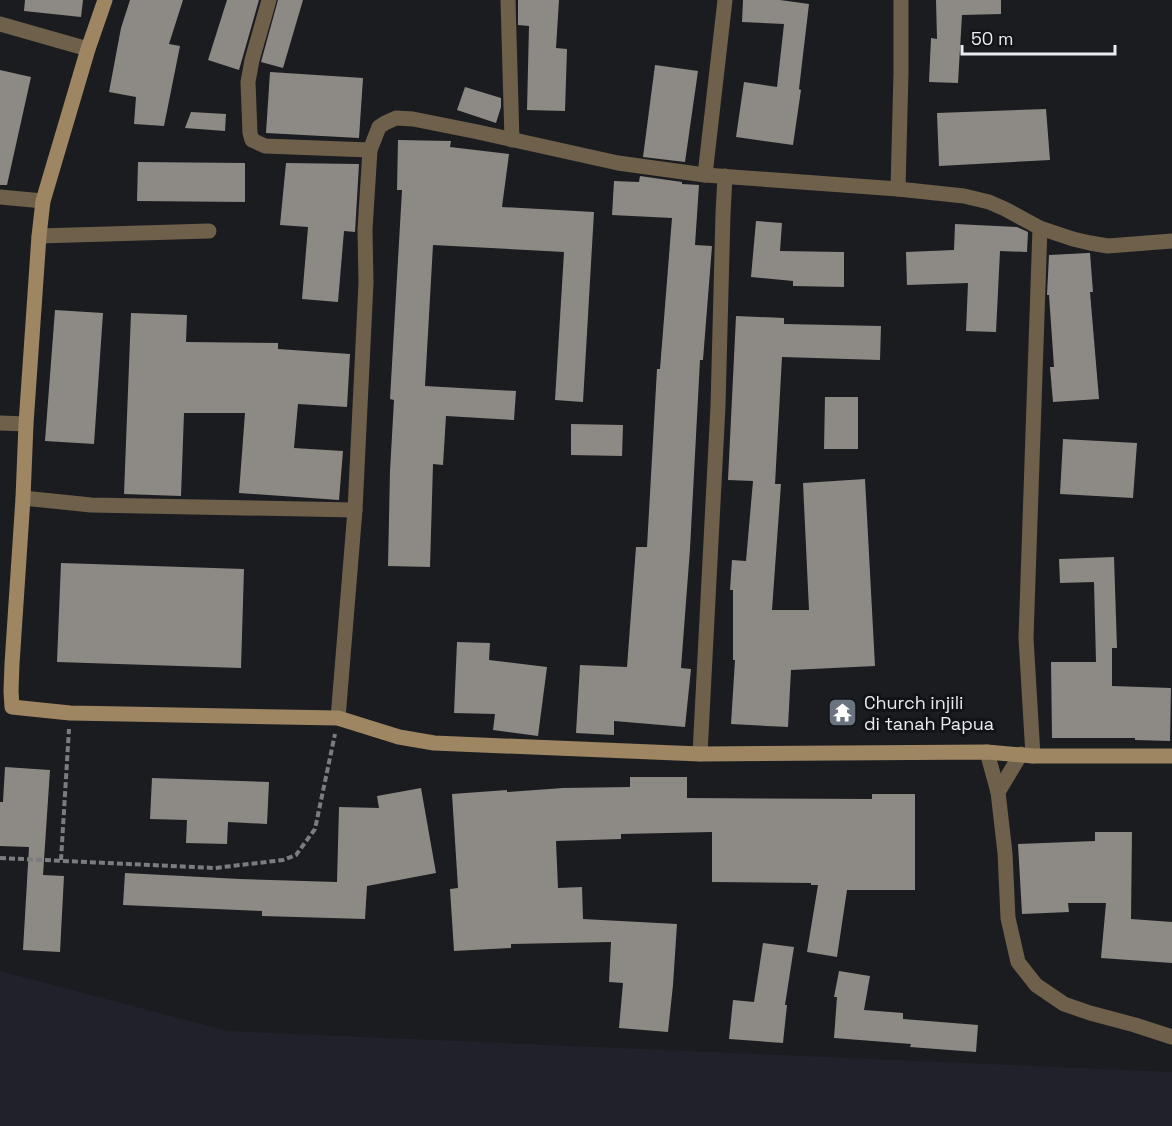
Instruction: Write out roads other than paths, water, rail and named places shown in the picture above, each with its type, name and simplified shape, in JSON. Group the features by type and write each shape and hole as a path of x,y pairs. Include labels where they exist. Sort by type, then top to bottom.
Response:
{"street":[{"path":"105,0 88,49 43,201 26,424 11,692 6,707 70,713 338,718 399,737 434,743 700,754 987,752 1027,755 1172,756"},
{"path":"270,0 252,60 248,82 249,124 252,140 265,146 369,150"},
{"path":"508,0 512,140"},
{"path":"705,175 725,0"},
{"path":"898,189 901,0"},
{"path":"0,24 88,49"},
{"path":"338,718 355,510 366,283 365,229 369,150 380,127 390,120 413,119 618,163 705,175 964,196 989,202 1040,228 1073,239 1108,246 1172,241"},
{"path":"700,754 718,406 725,176"},
{"path":"0,197 43,201"},
{"path":"998,792 1027,755 1026,638 1040,228"},
{"path":"39,236 209,231"},
{"path":"0,423 26,424"},
{"path":"23,498 111,505 355,510"},
{"path":"987,752 998,792 1005,853 1008,918 1018,962 1036,985 1064,1004 1172,1036"}],"place":[{"name":"Church injili di tanah Papua","path":"843,713"}]}
